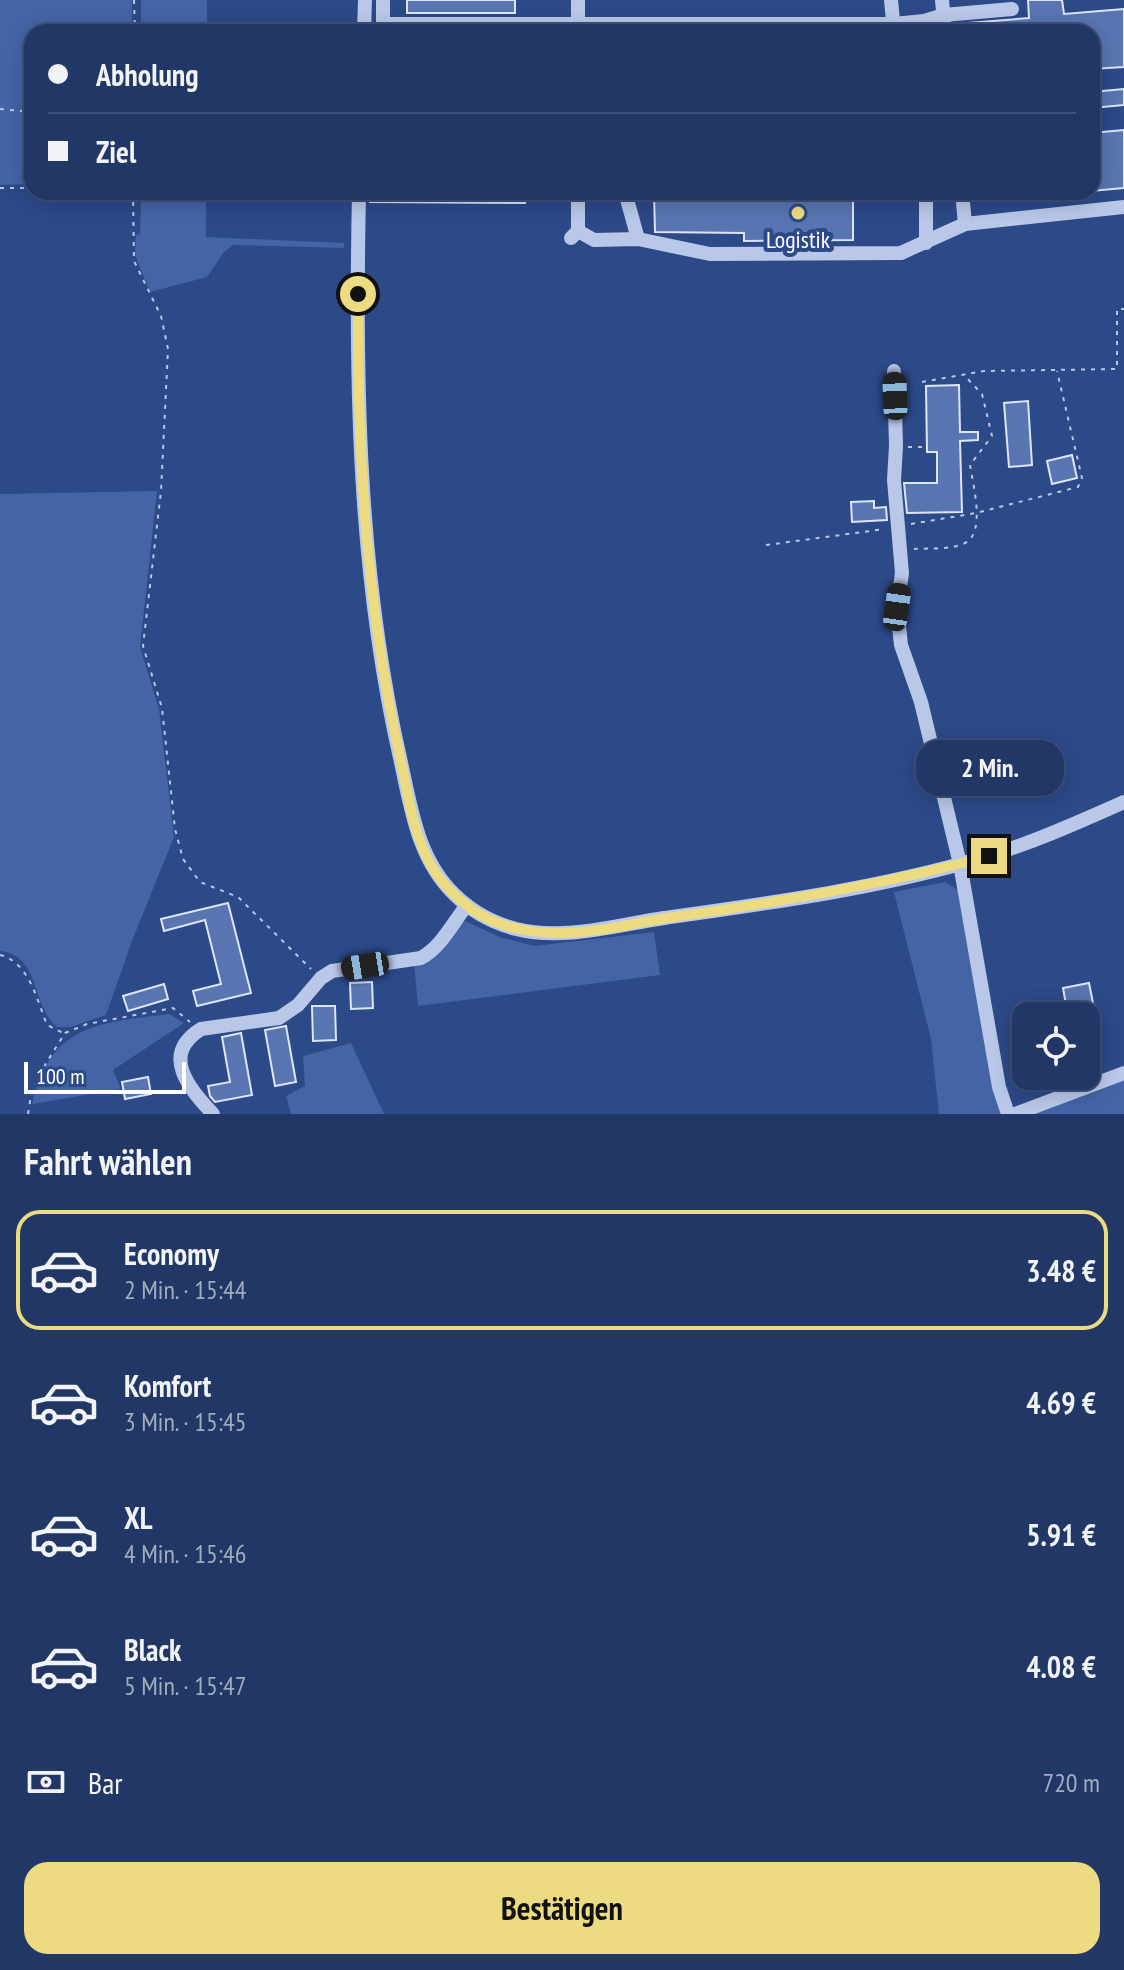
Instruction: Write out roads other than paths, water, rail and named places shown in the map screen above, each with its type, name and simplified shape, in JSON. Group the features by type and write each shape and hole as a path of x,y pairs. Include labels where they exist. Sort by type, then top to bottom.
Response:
{"street":[{"path":"364,24 365,0"},
{"path":"383,0 383,24"},
{"path":"578,0 578,24"},
{"path":"891,0 894,24"},
{"path":"911,24 924,21 943,7 1012,9"},
{"path":"359,200 359,444 374,607 390,714 418,836 433,869 467,905 479,914 515,929 564,933 812,895 960,864 1124,802"},
{"path":"577,200 575,235 594,240 638,239 710,254 901,253 965,224 1124,207"},
{"path":"627,200 638,239"},
{"path":"926,200 926,243"},
{"path":"963,200 965,224"},
{"path":"894,371 894,480 902,573 897,607 901,645 921,702 960,864 999,1087 1008,1114"},
{"path":"213,1114 183,1076 180,1062 183,1047 191,1035 201,1029 279,1018 298,1005 321,978 332,971 421,958 441,942 467,905"},
{"path":"1015,1114 1124,1073"}],"place":[{"name":"Logistik","path":"798,213"}]}
